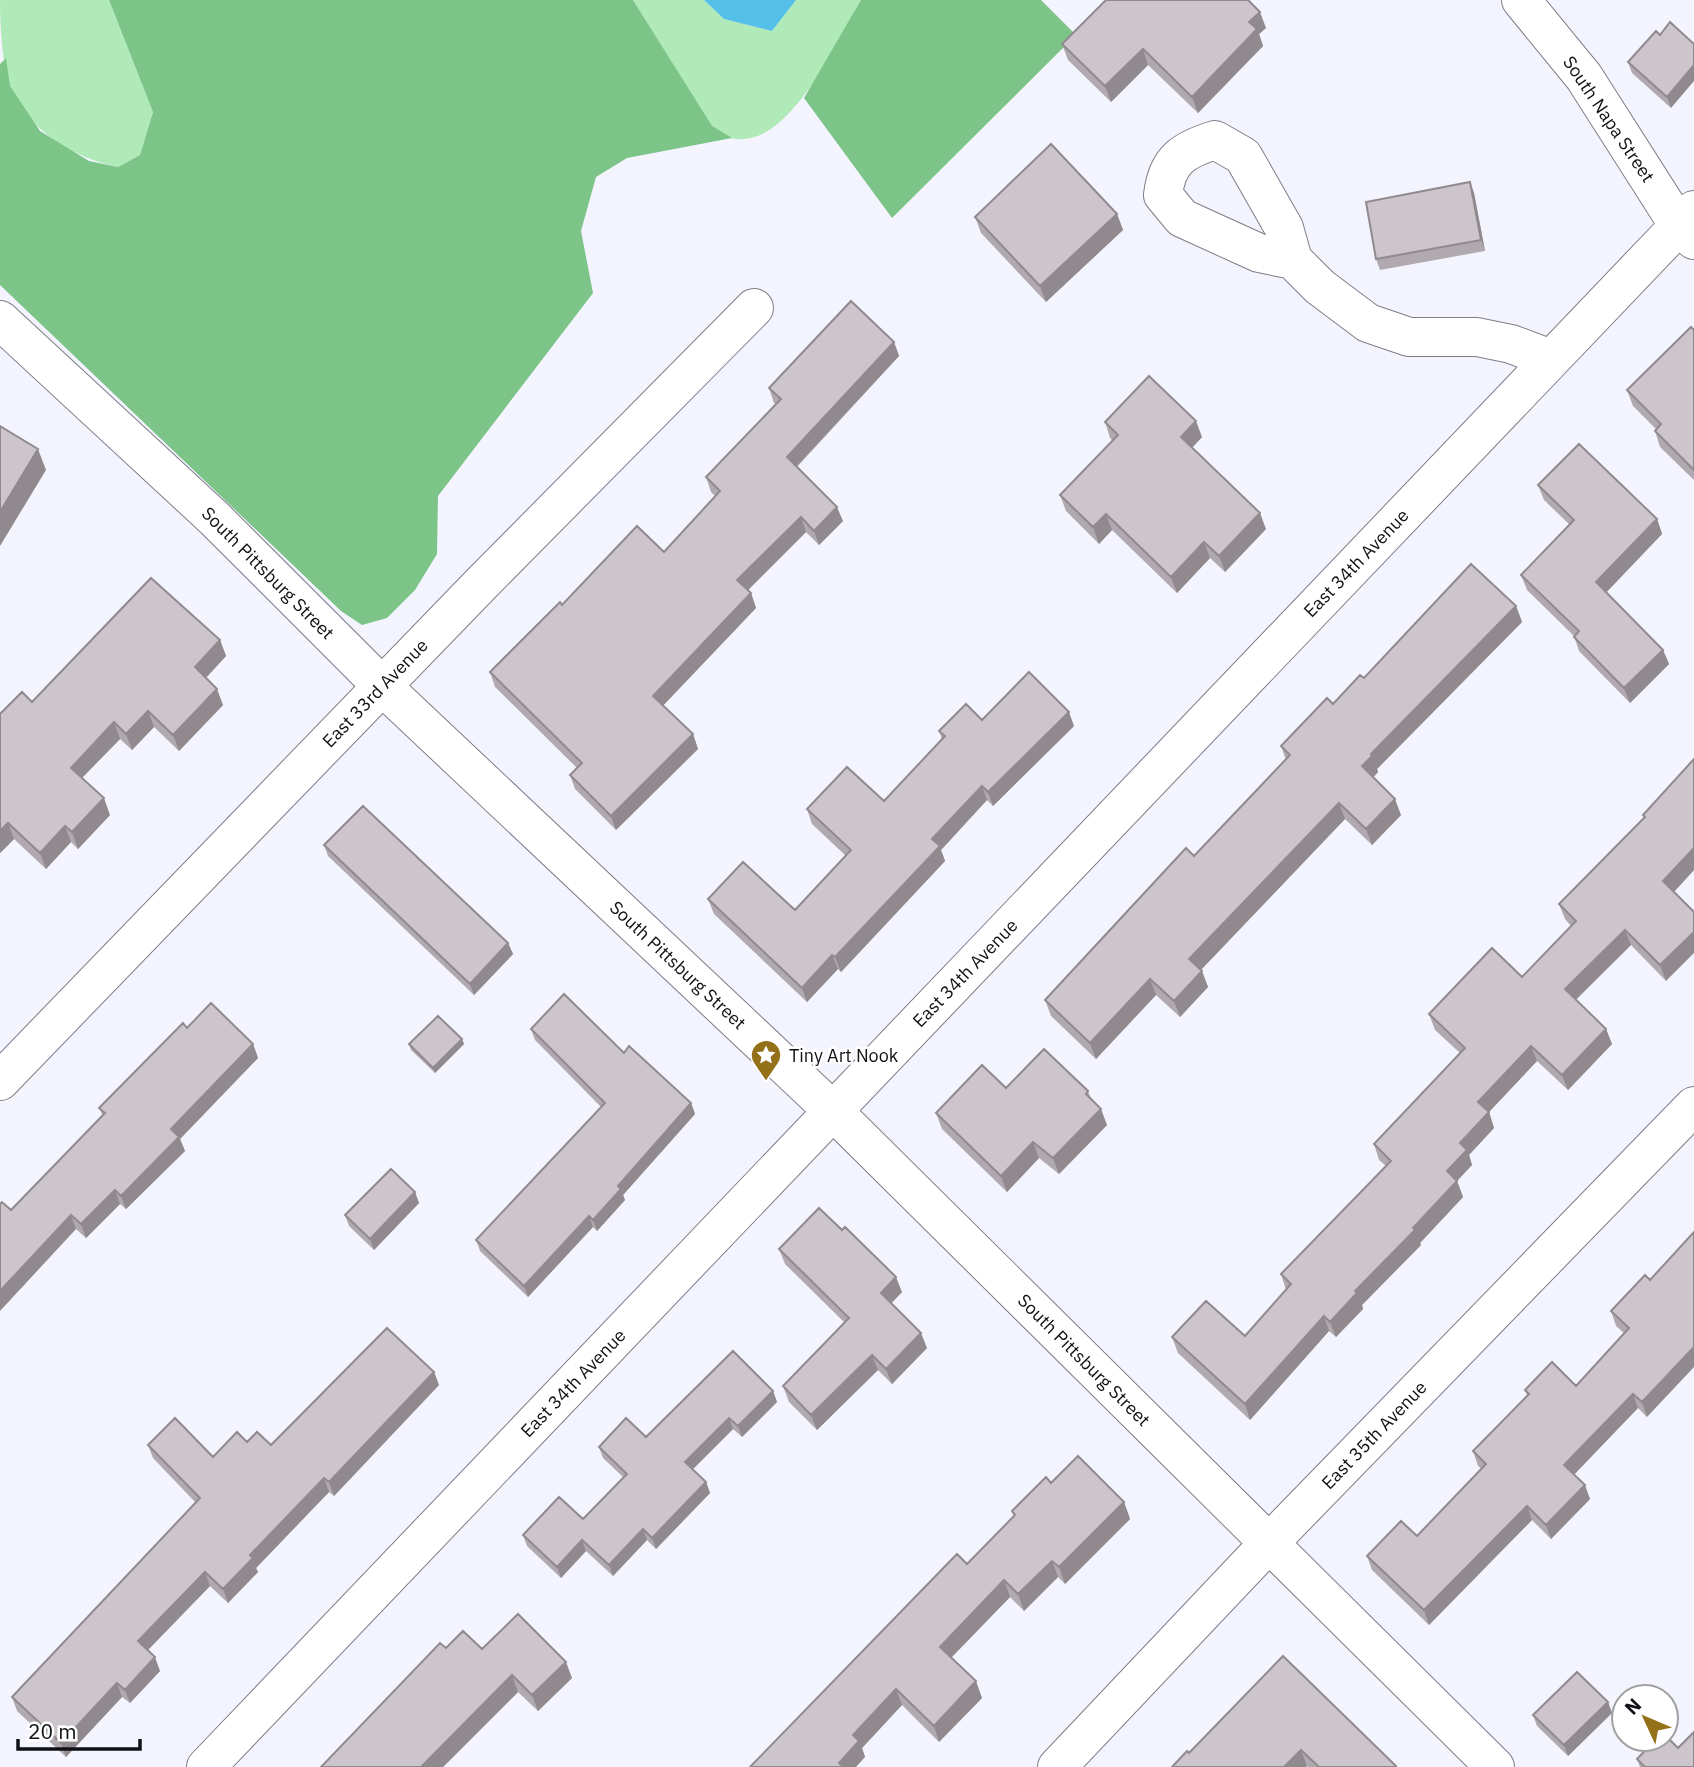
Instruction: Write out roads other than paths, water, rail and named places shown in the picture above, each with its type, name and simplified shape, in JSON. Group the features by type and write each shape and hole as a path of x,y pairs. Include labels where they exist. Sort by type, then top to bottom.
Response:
{"street":[{"name":"South Napa Street","path":"1521,0 1584,78 1689,225"},
{"name":"East 34th Avenue","path":"206,1767 1551,359 1689,225"},
{"path":"1293,260 1320,287 1368,323 1409,337 1477,337 1511,344 1551,359"},
{"name":"East 33rd Avenue","path":"0,1081 382,686 754,309"},
{"name":"South Pittsburg Street","path":"0,320 215,519 382,686 833,1111 1495,1767"},
{"name":"East 35th Avenue","path":"1057,1767 1269,1543 1694,1106"}],"water":[{"path":"704,0 796,0 772,31 724,19"}],"place":[{"name":"Tiny Art Nook","path":"766,1082"}]}
